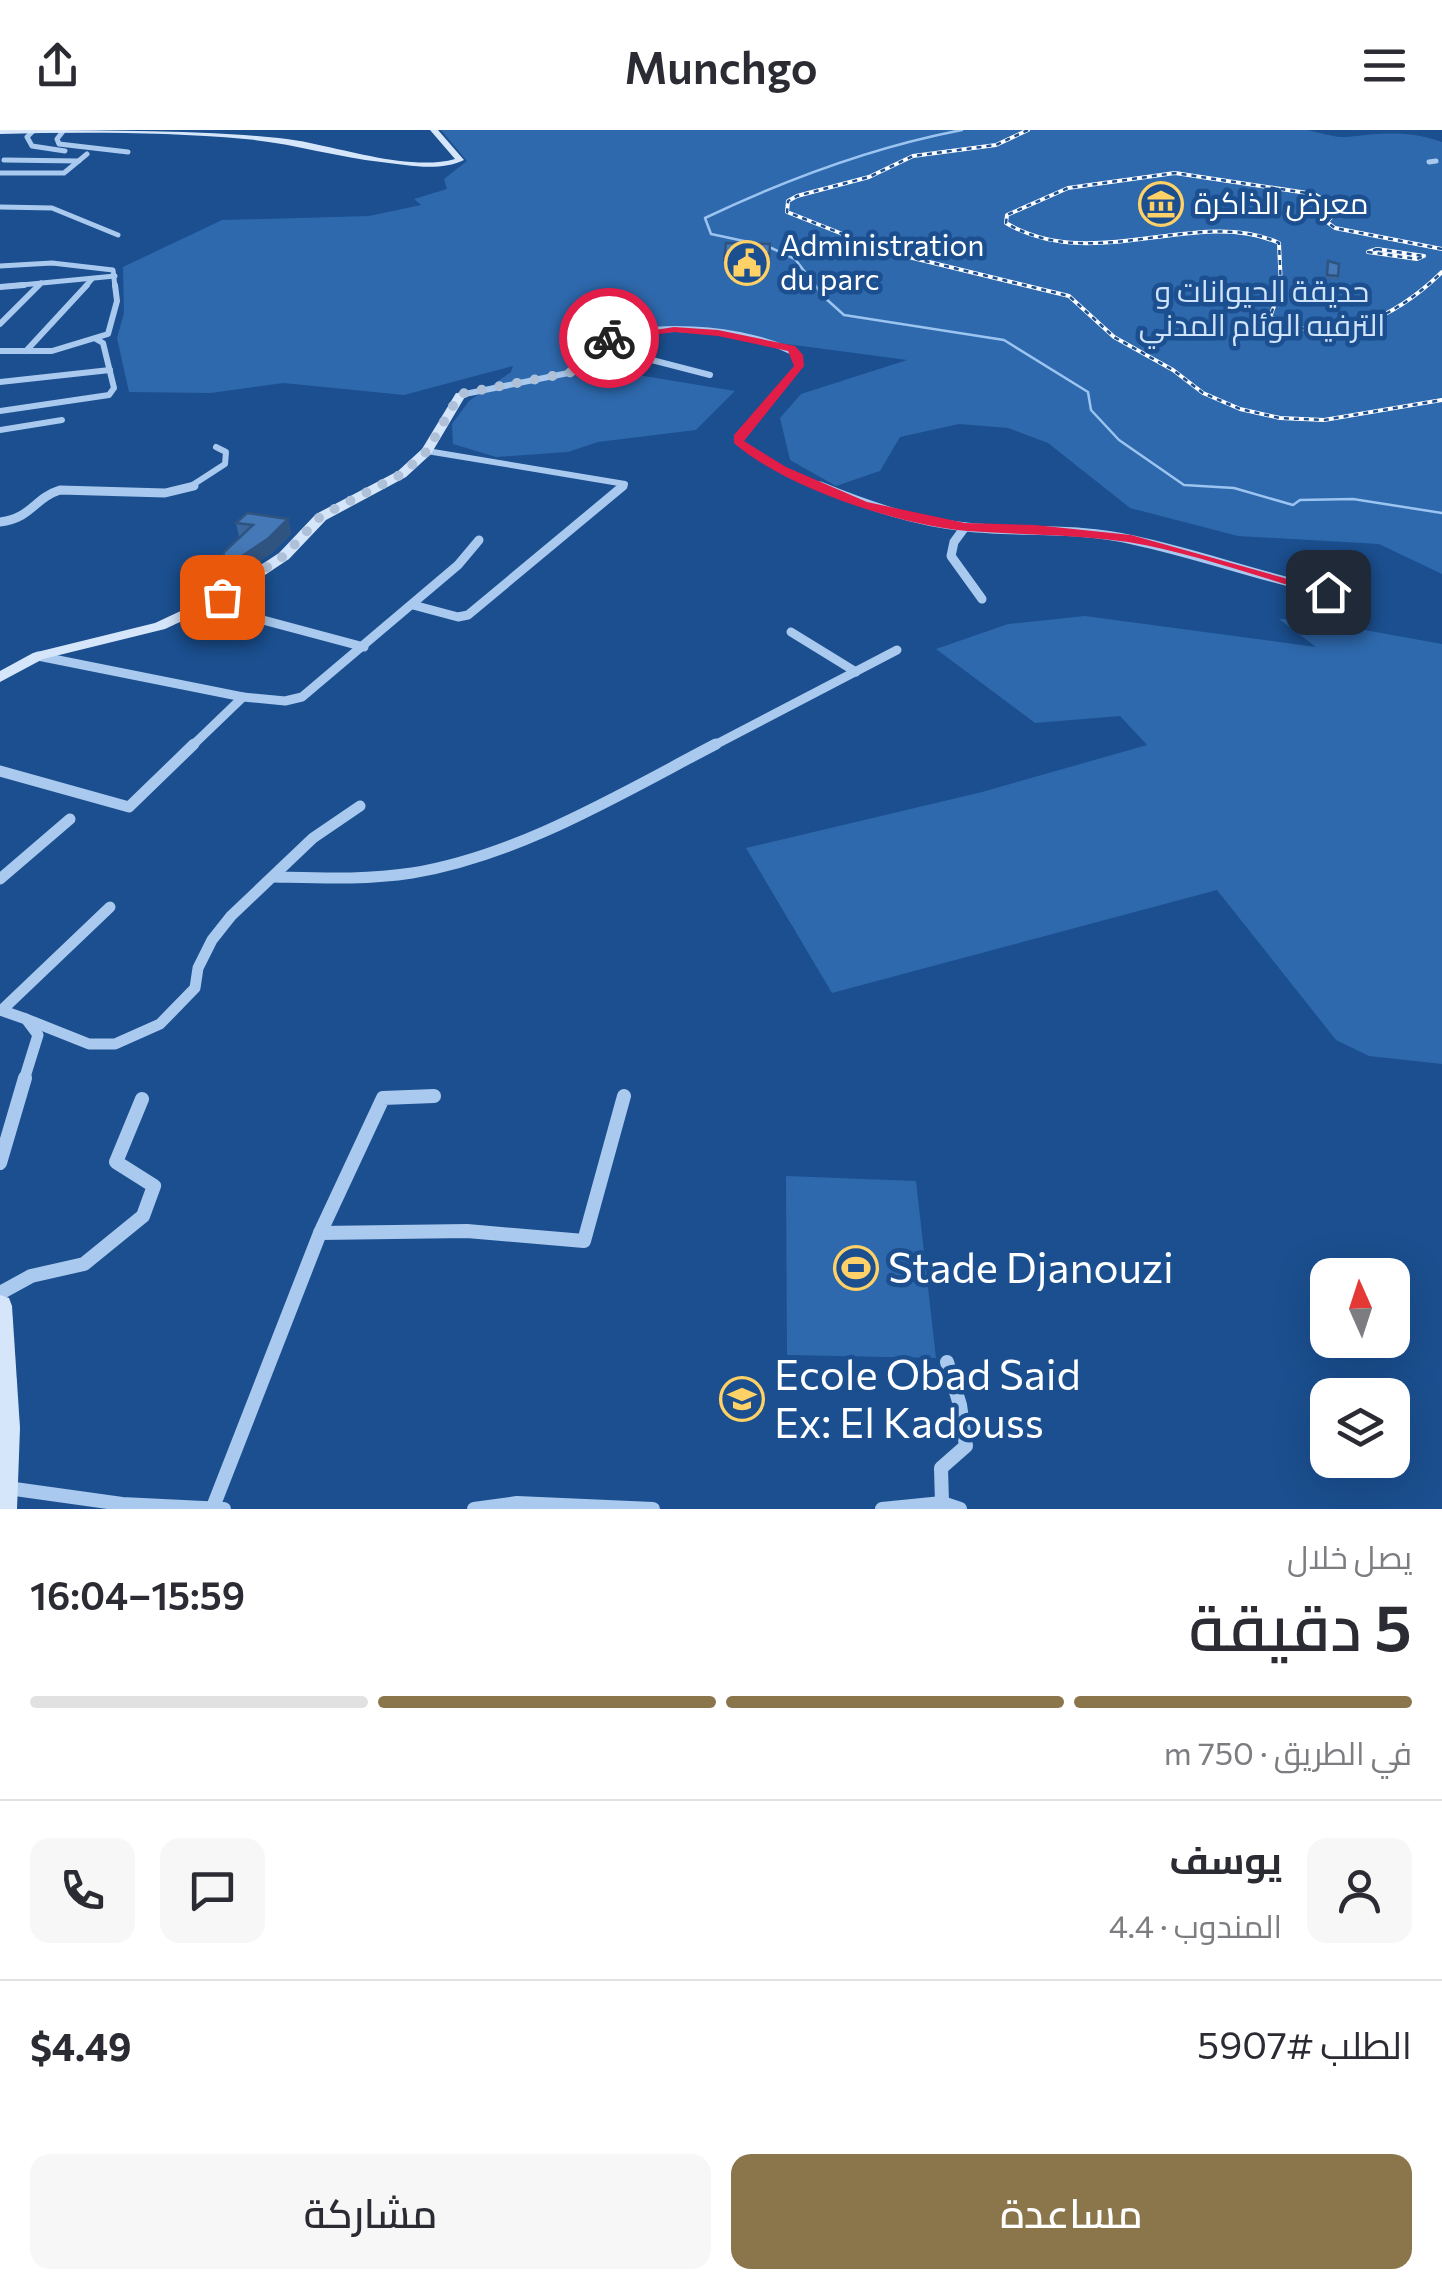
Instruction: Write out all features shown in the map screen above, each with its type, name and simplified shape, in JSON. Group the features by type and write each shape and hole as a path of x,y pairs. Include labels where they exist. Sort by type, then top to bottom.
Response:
{"street":[{"path":"64,130 59,144 128,152"},
{"path":"0,132 64,130 245,137 305,144 359,158 434,165 460,160 434,130"},
{"path":"0,173 61,173 87,154 32,146 26,137 33,131"},
{"path":"4,160 80,162"},
{"path":"0,207 52,208 118,235"},
{"path":"0,264 113,270 117,301 111,329 96,339 65,348 0,351"},
{"path":"0,287 115,276"},
{"path":"25,351 93,278"},
{"path":"0,324 40,284"},
{"path":"0,678 38,656 160,626 207,606 284,556 321,516 402,474 427,451 460,394 578,371 584,348 624,335 674,330 718,333 791,348 798,355 799,366 738,438 739,443 782,470 863,504 965,527 1035,528 1131,539 1300,587 1356,596"},
{"path":"624,335 648,359 710,375"},
{"path":"0,411 106,397 114,388 103,343 96,339"},
{"path":"0,382 110,370"},
{"path":"0,430 62,420"},
{"path":"0,522 23,517 42,498 64,489 146,496 180,489 218,472 225,464 226,452 216,447"},
{"path":"412,604 458,617 468,615 625,484 427,451"},
{"path":"965,527 954,542 952,556 982,598"},
{"path":"38,656 285,702 302,697 364,647 458,565 479,540"},
{"path":"207,606 364,647"},
{"path":"791,632 856,672"},
{"path":"274,878 363,879 416,872 505,847 612,799 896,650"},
{"path":"0,772 128,807 244,697"},
{"path":"110,907 1,1010 89,1044 115,1044 160,1024 195,988 198,968 212,940 313,838 360,806"},
{"path":"0,880 70,820"},
{"path":"0,1162 38,1035 26,1019"},
{"path":"0,1306 8,1428 3,1494 218,1508 320,1233 383,1098 434,1096"},
{"path":"320,1233 467,1231 584,1241 624,1096"},
{"path":"0,1293 31,1276 84,1264 143,1216 154,1186 116,1162 142,1099"},
{"path":"942,1504 941,1468 966,1446 960,1405 947,1362"},
{"path":"474,1509 518,1504 653,1509"},
{"path":"882,1509 942,1504 960,1509"}],"green space":[{"name":"حديقة الحيوانات و الترفيه الوئام المدني","path":"441,130 1306,130 1342,137 1406,134 1442,142 1442,574 1379,544 1238,536 1130,508 1048,443 1008,428 959,424 900,437 880,471 836,486 790,460 780,418 801,394 907,360 644,325 595,334 576,343 579,353 632,374 735,391 696,430 598,442 568,452 496,457 453,444 452,424 469,401 511,372 513,366 404,395 283,383 211,393 129,392 117,338 124,313 123,267 222,220 369,216 421,205 414,199 447,189 444,179 467,161"},
{"path":"1085,616 1316,647 1279,619 1309,620 1442,644 1442,1064 1369,1056 1336,1040 1217,890 832,993 746,848 982,792 1147,745 1120,716 1035,723 936,649 1008,624"},
{"name":"Stade Djanouzi","path":"786,1176 916,1181 936,1358 787,1355"}],"building":[{"path":"726,243 770,244 769,260 724,260"},
{"path":"1328,261 1339,264 1338,276 1327,275"},
{"path":"247,513 288,519 269,538 230,564 223,560 224,552 253,525 236,523"}],"waterway":[{"path":"758,244 711,234 705,218 831,166 896,145 962,130"},
{"path":"767,246 795,259 824,297 844,315 1004,340 1088,392 1091,410 1119,440 1184,485 1234,488 1293,505 1300,500 1353,499 1442,513"}],"railway":[{"path":"1028,130 996,145 913,156 869,177 797,196 788,201 787,212 888,252 1069,296 1114,337 1173,370 1203,393 1240,409 1280,418 1324,420 1442,400"},
{"path":"1442,249 1335,228 1327,222 1334,214 1334,206 1314,194 1175,173 1068,188 1007,215 1006,223 1039,237 1074,243 1214,232 1248,234 1279,243 1281,287 1270,317 1317,330 1340,329 1384,315 1442,272"},
{"path":"1377,249 1424,256 1417,259 1368,252 1377,249"}],"way so far":[{"path":"222,597 284,556 321,516 402,474 427,451 460,394 578,371 584,348 609,338"}],"place":[{"name":"معرض الذاكرة","path":"1161,204"},
{"name":"Administration du parc","path":"747,263"},
{"name":"Stade Djanouzi","path":"856,1268"},
{"name":"Ecole Obad Said Ex: El Kadouss","path":"742,1399"}],"route":[{"path":"609,338 674,330 718,333 791,348 798,355 799,366 738,438 739,443 782,470 863,504 965,527 1035,528 1131,539 1328,592"}]}
